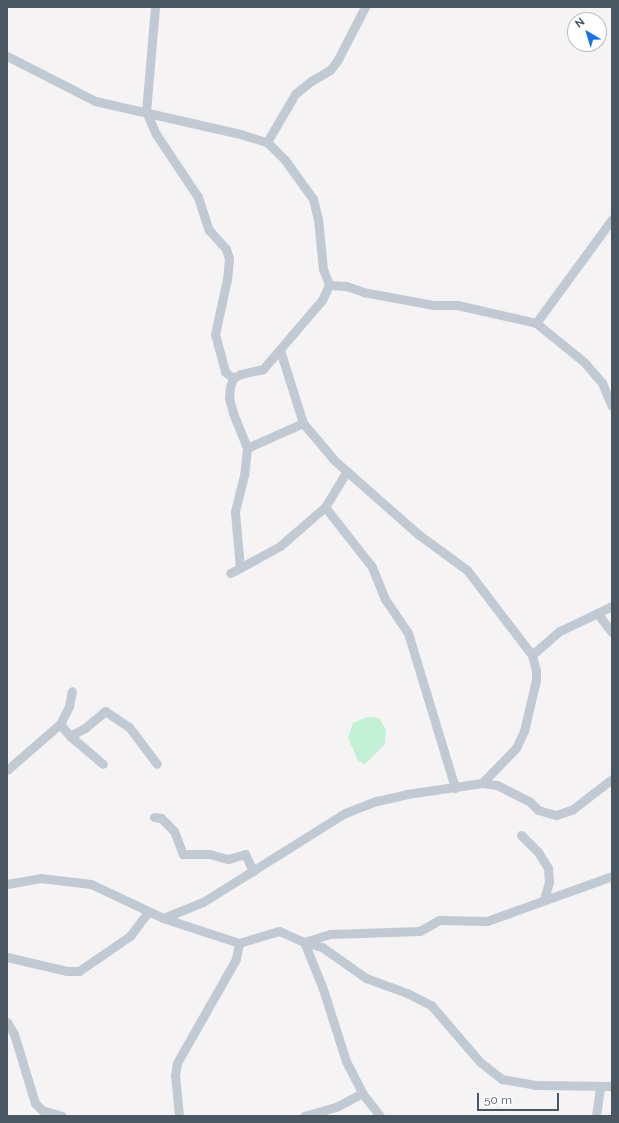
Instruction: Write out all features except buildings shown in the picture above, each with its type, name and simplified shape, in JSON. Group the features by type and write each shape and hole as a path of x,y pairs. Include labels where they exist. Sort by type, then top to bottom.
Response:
{"street":[{"path":"155,7 146,112 156,134 198,197 208,230 226,249 229,258 227,279 215,334 225,372 233,378"},
{"path":"267,142 295,94 334,65 365,7"},
{"path":"7,56 88,98 267,142 285,160 313,199 318,218 324,269 329,285 322,300 263,369 241,374 233,378"},
{"path":"536,323 612,218"},
{"path":"329,285 346,286 363,292 433,305 457,305 536,323 588,368 602,383 612,406"},
{"path":"280,350 303,423 347,471 419,535 467,570 532,656 536,671 536,680 524,730 516,748 482,783"},
{"path":"233,378 229,398 247,448 244,475 235,512 240,568"},
{"path":"247,448 303,423"},
{"path":"230,574 280,546 325,507 347,471"},
{"path":"325,507 372,567 385,599 408,633 455,788"},
{"path":"532,656 560,631 612,606"},
{"path":"597,613 612,632"},
{"path":"7,770 60,724 69,706 72,691"},
{"path":"70,736 85,728 105,711 129,727 157,764"},
{"path":"60,724 70,736 103,764"},
{"path":"163,918 203,902 345,814 377,801 408,794 482,783 497,785 530,802 542,812 556,815 573,809 612,779"},
{"path":"154,817 161,818 174,831 183,854 209,854 228,859 245,854 253,871"},
{"path":"521,835 538,852 548,868 550,882 544,899"},
{"path":"304,942 331,934 420,931 439,920 487,921 544,899 612,876"},
{"path":"7,884 40,878 91,884 148,912 239,944 279,931 304,942 322,947 366,978 407,993 431,1005 480,1062 502,1079 535,1086 612,1086"},
{"path":"7,957 67,971 80,971 130,936 148,912"},
{"path":"304,942 322,986 346,1061 362,1093 380,1116"},
{"path":"179,1116 175,1075 177,1063 236,958 239,944"},
{"path":"7,1022 14,1034 35,1103 42,1110 62,1116"},
{"path":"596,1116 600,1086"},
{"path":"304,1116 338,1106 362,1093"}],"green space":[{"path":"367,717 379,718 386,730 385,744 365,764 358,761 348,738 353,723"}]}
